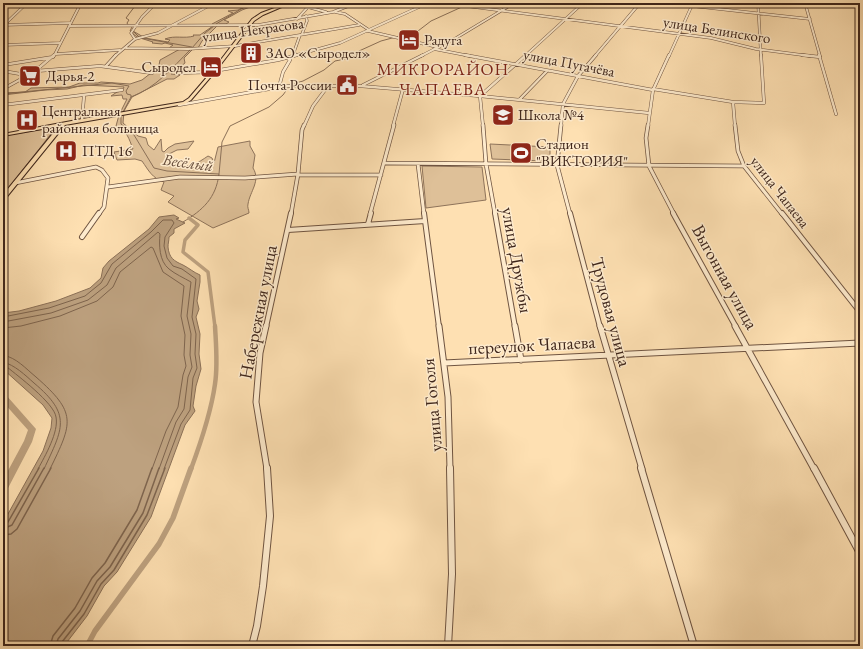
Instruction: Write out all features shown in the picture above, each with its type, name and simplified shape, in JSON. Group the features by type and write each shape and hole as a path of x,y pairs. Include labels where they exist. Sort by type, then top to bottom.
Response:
{"main road":[{"path":"3,135 82,120 179,105 190,99 213,72 248,26 262,14 288,4"},
{"path":"3,198 63,124"}],"street":[{"path":"3,25 27,3"},
{"path":"34,72 54,57 80,4 110,3"},
{"path":"135,39 132,32 147,11 156,3"},
{"path":"56,54 120,50 126,48 135,39 144,38 172,26 214,3"},
{"path":"270,3 308,7 329,12"},
{"path":"69,26 248,26 333,12 356,3"},
{"path":"177,73 213,72 296,55 340,43 428,3"},
{"name":"улица Белинского","path":"443,3 711,38 761,50 820,57"},
{"path":"360,86 436,48 514,3"},
{"path":"480,96 583,3"},
{"name":"Трудовая улица","path":"640,3 578,76 563,104 557,165 608,356 694,646"},
{"path":"665,3 810,19"},
{"path":"733,102 764,103 758,3"},
{"path":"805,3 836,114"},
{"name":"Выгонная улица","path":"692,5 653,90 646,138 649,166 688,242 748,348 860,553"},
{"path":"297,18 308,7"},
{"name":"улица Пугачёва","path":"333,12 345,14 368,31 436,48 653,90 733,102"},
{"path":"296,55 294,52 307,20 306,16"},
{"path":"3,25 70,23"},
{"path":"3,28 7,25"},
{"name":"улица Некрасова","path":"126,48 193,49 233,46 359,25"},
{"path":"3,46 60,43"},
{"path":"106,66 120,50"},
{"path":"3,65 54,57"},
{"path":"279,87 283,72 290,60 287,57"},
{"path":"3,89 26,75 34,72 80,67 106,66 122,70 152,73"},
{"path":"3,70 26,75"},
{"path":"519,100 547,70"},
{"name":"Набережная улица","path":"252,646 257,626 263,586 270,516 266,462 256,402 260,353 288,230 298,174 303,126 313,106 328,86"},
{"path":"179,105 279,87 360,86 480,96 649,113"},
{"path":"368,224 403,89"},
{"path":"3,105 84,96 122,90"},
{"path":"82,120 84,96"},
{"name":"улица Дружбы","path":"480,96 486,164 521,360"},
{"path":"190,99 196,102"},
{"name":"улица Чапаева","path":"733,102 736,122 735,144 738,156 744,166 860,312"},
{"path":"385,163 744,166"},
{"name":"улица Гоголя","path":"418,164 424,222 448,397 452,499 452,574 448,646"},
{"path":"14,183 96,168 106,174 108,178 108,188 104,207 82,237"},
{"path":"108,188 165,178 245,178 298,174 381,175"},
{"path":"288,230 368,224 424,222"},
{"path":"3,268 3,274"},
{"name":"переулок Чапаева","path":"444,364 860,343"}],"shaded area":[{"path":"252,3 261,3 242,10 224,20 229,22 226,24 219,24 202,41 198,48 193,49 184,58 185,63 171,74 180,75 174,79 167,79 132,97 124,111 123,123 138,136 146,138 148,145 154,150 161,139 162,151 164,152 175,144 194,141 188,149 177,150 169,154 170,157 177,161 176,164 180,165 189,166 208,156 212,158 214,163 218,147 250,141 250,146 255,155 253,168 256,177 249,199 249,213 213,228 168,202 174,196 161,190 164,182 154,176 142,161 135,159 117,160 114,152 133,149 125,132 116,126 119,115 127,99 123,99 122,95 111,96 122,91 124,87 84,85 67,89 3,95 3,93 25,92 31,88 69,87 80,83 101,82 130,84 142,80 159,65 160,60 180,49 169,48 173,45 165,43 152,43 153,42 137,37 132,33 133,31 145,38 168,42 170,40 165,39 200,35 213,26 212,24 233,13 228,11 238,10"},
{"path":"54,128 54,130 3,195 3,136"},
{"name":"Стадион \"ВИКТОРИЯ\"","path":"490,144 550,147 550,160 492,159"},
{"path":"422,166 482,167 486,200 426,208"}],"water":[{"path":"174,215 179,218 176,219 185,223 174,229 174,233 169,237 168,247 170,254 175,260 200,275 197,301 199,309 196,317 200,334 199,354 201,369 196,386 193,406 195,411 185,425 151,517 117,572 104,586 87,616 64,646 3,646 3,523 43,451 51,428 52,418 43,405 3,369 3,313 19,311 56,301 90,288 101,278 103,268 109,261 149,229 159,217"}],"waterway":[{"path":"128,25 127,23 129,20 126,18 135,6 134,3"},
{"path":"216,24 241,9 256,3"},
{"path":"289,85 303,81 324,70 335,61 350,58 359,51 381,41 418,31 431,21 464,6"},
{"path":"192,48 205,33 214,26"},
{"path":"132,27 130,31 134,32 139,37"},
{"path":"142,38 192,47"},
{"path":"131,97 156,83 190,50"},
{"name":"Весёлый","path":"3,94 112,83 129,86 126,91 127,94 131,95 131,97"},
{"path":"219,174 222,142 230,126 269,107 283,95 288,88"},
{"name":"Весёлый","path":"123,112 131,97"},
{"name":"Весёлый","path":"121,115 121,124 134,135 154,168 167,171 219,174"},
{"name":"Весёлый","path":"183,222 197,213 212,197 219,174"},
{"path":"189,218 198,225 185,240 183,252 208,272 215,327"},
{"path":"191,469 205,427 213,395 216,377 215,326"},
{"path":"3,397 32,429 28,442 3,489"},
{"path":"87,646 95,631 159,544 173,518 191,468"}],"place":[{"name":"Радуга","path":"409,40"},
{"name":"ЗАО «Сыродел»","path":"251,53"},
{"name":"Сыродел","path":"211,67"},
{"name":"Дарья-2","path":"30,76"},
{"name":"Почта России","path":"347,85"},
{"name":"Школа №4","path":"503,115"},
{"name":"Центральная районная больница","path":"27,120"},
{"name":"ПТД 16","path":"66,151"},
{"name":"Стадион \"ВИКТОРИЯ\"","path":"521,153"}],"district":[{"name":"МИКРОРАЙОН ЧАПАЕВА","path":"443,79"}]}
